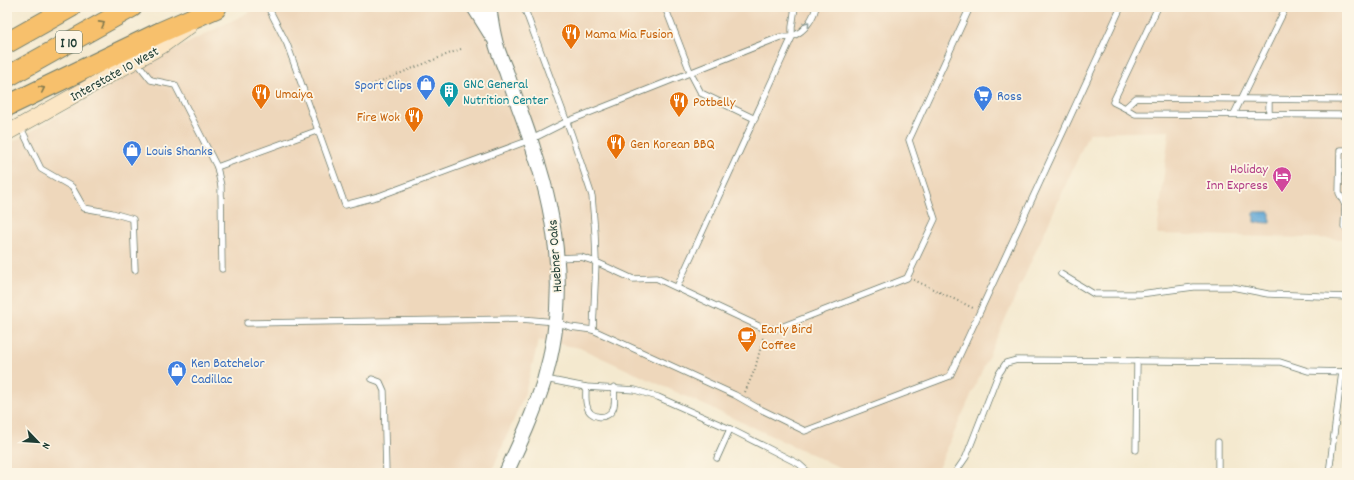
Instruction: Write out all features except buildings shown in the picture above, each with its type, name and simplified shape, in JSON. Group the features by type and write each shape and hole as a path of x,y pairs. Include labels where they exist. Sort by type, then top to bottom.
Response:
{"highway":[{"path":"7,42 55,7"},
{"name":"I 10","path":"7,42 71,7"},
{"name":"I 10","path":"7,77 132,7"},
{"path":"7,106 216,7"}],"main road":[{"name":"Interstate 10 West","path":"13,129 162,46 216,7"}],"street":[{"name":"Huebner Oaks","path":"474,7 495,40"},
{"name":"Huebner Oaks","path":"489,7 495,40 546,188 554,226 557,258 556,322 544,379 532,416 506,473"}],"lane":[{"path":"268,7 287,44 345,205 379,196 530,140 566,122 691,74 780,37 792,37 804,28 813,16 816,7"},
{"path":"524,7 572,136 592,196 596,233 593,330"},
{"path":"666,7 691,74 701,93 754,119"},
{"path":"677,287 792,37 795,7"},
{"path":"557,258 581,257 596,262 633,279 656,278 766,329 776,329 907,278 935,219 909,140 970,7"},
{"path":"247,323 521,319 556,322 570,327 593,330 742,399 805,431 950,376 1121,7"},
{"path":"1158,7 1113,102 1135,114 1347,115"},
{"path":"1234,114 1286,7"},
{"path":"135,60 151,80 175,85 217,167 221,186 222,269"},
{"path":"1125,108 1136,98 1347,100"},
{"path":"1269,100 1269,114"},
{"path":"13,129 42,169 72,186 84,208 112,213 133,219 135,270"},
{"path":"217,167 319,130"},
{"path":"1347,150 1340,150 1339,193 1346,204 1344,227 1347,228"},
{"path":"1061,274 1094,294 1140,294 1201,287 1232,287 1268,294 1347,297"},
{"path":"957,472 966,457 998,374 1006,363 1018,360 1280,362 1308,371 1344,372 1329,473"},
{"path":"1136,450 1137,361"},
{"path":"372,379 380,382 384,391 386,473"},
{"path":"544,379 586,387 614,387 635,390 658,397 730,429 798,464 809,473"},
{"path":"586,387 587,407 589,411 598,417 603,417 612,412 614,408 614,387"},
{"path":"717,458 730,429"},
{"path":"1218,442 1218,473"}],"path":[{"path":"371,85 461,49"},
{"path":"908,276 980,312"},
{"path":"742,399 755,369 766,329"}],"shaded area":[{"path":"259,7 1347,7 1347,239 1157,234 1169,131 1089,133 936,473 852,473 580,348 539,340 524,396 491,473 7,473 7,145 170,52"}],"water":[{"path":"1254,212 1270,212 1270,223 1254,222"}],"place":[{"name":"Mama Mia Fusion","path":"571,50"},
{"name":"Sport Clips","path":"426,101"},
{"name":"GNC General Nutrition Center","path":"449,108"},
{"name":"Umaiya","path":"261,110"},
{"name":"Ross","path":"983,112"},
{"name":"Potbelly","path":"679,118"},
{"name":"Fire Wok","path":"414,133"},
{"name":"Gen Korean BBQ","path":"616,160"},
{"name":"Louis Shanks","path":"132,167"},
{"name":"Holiday Inn Express","path":"1282,193"},
{"name":"Early Bird Coffee","path":"747,353"},
{"name":"Ken Batchelor Cadillac","path":"177,387"}]}
